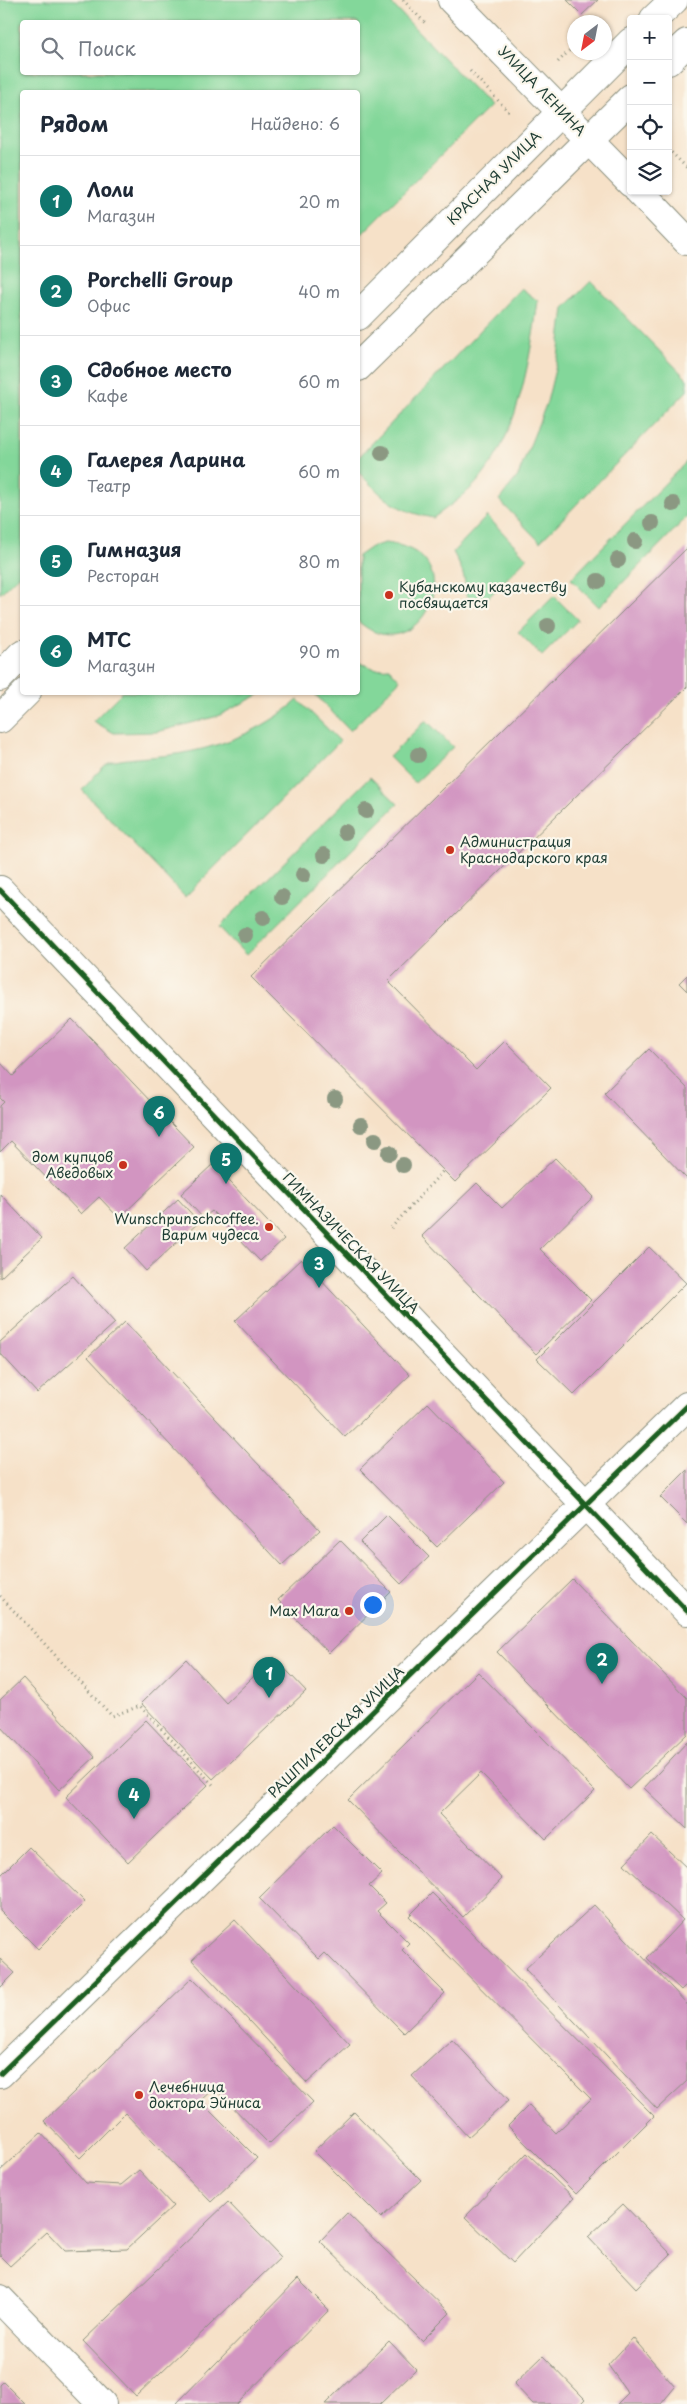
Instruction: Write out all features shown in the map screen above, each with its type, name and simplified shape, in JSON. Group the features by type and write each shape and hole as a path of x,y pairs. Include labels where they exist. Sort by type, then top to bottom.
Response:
{"street":[{"name":"УЛИЦА ЛЕНИНА","path":"452,0 627,179"},
{"path":"658,15 674,0"},
{"path":"669,60 687,43"},
{"name":"КРАСНАЯ УЛИЦА","path":"360,314 560,111 627,46"},
{"path":"360,364 627,102"},
{"path":"643,195 687,240"},
{"path":"0,676 20,656"},
{"path":"0,719 24,695"},
{"name":"ГИМНАЗИЧЕСКАЯ УЛИЦА","path":"0,890 687,1611"},
{"name":"РАШПИЛЕВСКАЯ УЛИЦА","path":"0,2074 687,1406"},
{"path":"0,2299 102,2404"}],"path":[{"path":"669,150 687,168"},
{"path":"391,1228 443,1171"},
{"path":"0,1596 112,1716 140,1706 215,1787"}],"green space":[{"path":"0,0 388,0 490,106 360,236 360,90 20,90 20,574 0,594"},
{"path":"591,281 687,379 687,391 540,542 499,500 518,476 547,402 558,357 564,308"},
{"path":"521,288 538,301 527,368 515,413 496,455 473,487 433,518 420,515 391,502 360,474 360,456"},
{"path":"687,461 687,517 599,607 571,579"},
{"path":"487,516 527,558 479,607 466,595 463,573 453,552"},
{"path":"385,543 413,551 429,566 434,586 429,606 418,623 401,633 380,634 360,622 360,555 371,547"},
{"path":"554,596 578,620 542,656 518,632"},
{"path":"360,663 375,669 389,668 400,680 350,731 316,695 360,695"},
{"path":"119,695 258,695 218,716 157,732 114,733 93,721"},
{"path":"298,700 340,741 185,897 82,790 109,763 188,752 222,743 270,721"},
{"path":"426,720 453,747 415,783 389,757"},
{"path":"370,777 398,804 246,955 219,927"}],"building":[{"path":"567,0 598,0 582,15"},
{"name":"Администрация Краснодарского края","path":"687,548 687,687 388,981 476,1070 505,1041 551,1088 455,1182 251,977"},
{"path":"687,975 687,991 679,983"},
{"path":"72,1019 194,1147 119,1218 99,1197 81,1214 11,1141 0,1152 0,1106 4,1102 0,1098 0,1062 13,1076"},
{"path":"649,1049 687,1088 687,1179 604,1093"},
{"path":"555,1158 593,1197 540,1249 591,1300 536,1354 422,1236 477,1183 502,1208"},
{"path":"213,1164 284,1239 260,1261 212,1211 203,1218 181,1194"},
{"path":"0,1194 42,1238 0,1278"},
{"path":"178,1199 199,1222 146,1271 125,1248"},
{"path":"649,1247 686,1283 574,1395 537,1359"},
{"path":"301,1259 410,1375 345,1437 235,1321"},
{"path":"73,1276 115,1323 37,1393 0,1353 0,1342"},
{"path":"125,1322 320,1530 282,1565 88,1357"},
{"path":"428,1403 504,1482 437,1547 360,1469"},
{"path":"687,1470 687,1524 660,1497"},
{"path":"387,1515 429,1557 401,1584 360,1542"},
{"path":"340,1540 391,1592 329,1653 278,1600"},
{"path":"572,1579 687,1698 687,1734 629,1789 497,1652"},
{"path":"274,1657 306,1691 213,1779 141,1703 186,1659 226,1703"},
{"path":"478,1672 595,1791 546,1839 481,1773 439,1814 502,1879 463,1917 348,1800"},
{"path":"23,1678 95,1757 59,1790 0,1726 0,1700"},
{"path":"146,1720 208,1785 128,1862 66,1797"},
{"path":"687,1742 687,1829 644,1788"},
{"path":"333,1825 382,1874 369,1886 386,1903 377,1911 409,1943 402,1950 445,1993 404,2033 325,1953 319,1959 259,1898"},
{"path":"652,1835 687,1868 687,1984 681,1990 647,1958 683,1920 624,1864"},
{"path":"29,1847 85,1902 38,1949 0,1911 0,1876"},
{"path":"432,1893 654,2116 576,2194 508,2126 529,2105 556,2133 591,2099 409,1916"},
{"path":"594,1905 687,2004 687,2081 657,2109 525,1969"},
{"path":"235,1920 350,2044 307,2083 192,1960"},
{"path":"0,1959 15,1973 0,1988"},
{"name":"Лечебница доктора Эйниса","path":"192,1978 313,2102 269,2144 214,2088 200,2101 257,2158 211,2202 125,2113 80,2158 44,2121"},
{"path":"452,2039 509,2100 468,2137 412,2076"},
{"path":"354,2112 421,2180 381,2218 314,2151"},
{"path":"41,2133 86,2183 121,2185 139,2170 173,2206 127,2249 65,2251 47,2232 10,2266 0,2256 0,2171"},
{"path":"527,2153 574,2198 513,2263 465,2217"},
{"path":"228,2202 281,2257 136,2396 83,2341"},
{"path":"623,2204 671,2254 636,2288 588,2237"},
{"path":"347,2213 450,2313 422,2341 320,2241"},
{"path":"298,2279 329,2310 237,2404 176,2404"},
{"path":"633,2338 675,2387 661,2404 617,2404 628,2393 608,2365"},
{"path":"389,2341 416,2369 380,2404 325,2404"},
{"path":"543,2356 585,2399 580,2404 533,2404 514,2384"},
{"path":"3,2382 25,2404 0,2404 0,2385"}],"cycle path":[{"path":"0,890 687,1611"},
{"path":"0,2074 687,1406"}],"place":[{"name":"Кубанскому казачеству посвящается","path":"389,595"},
{"name":"Администрация Краснодарского края","path":"450,850"},
{"name":"МТС","path":"159,1137"},
{"name":"дом купцов Аведовых","path":"123,1165"},
{"name":"Гимназия","path":"226,1184"},
{"name":"Wunschpunschcoffee. Варим чудеса","path":"269,1227"},
{"name":"Сдобное место","path":"319,1288"},
{"name":"Max Mara","path":"349,1611"},
{"name":"Porchelli Group","path":"602,1684"},
{"name":"Лоли","path":"269,1698"},
{"name":"Галерея Ларина","path":"134,1819"},
{"name":"Лечебница доктора Эйниса","path":"139,2095"}]}
